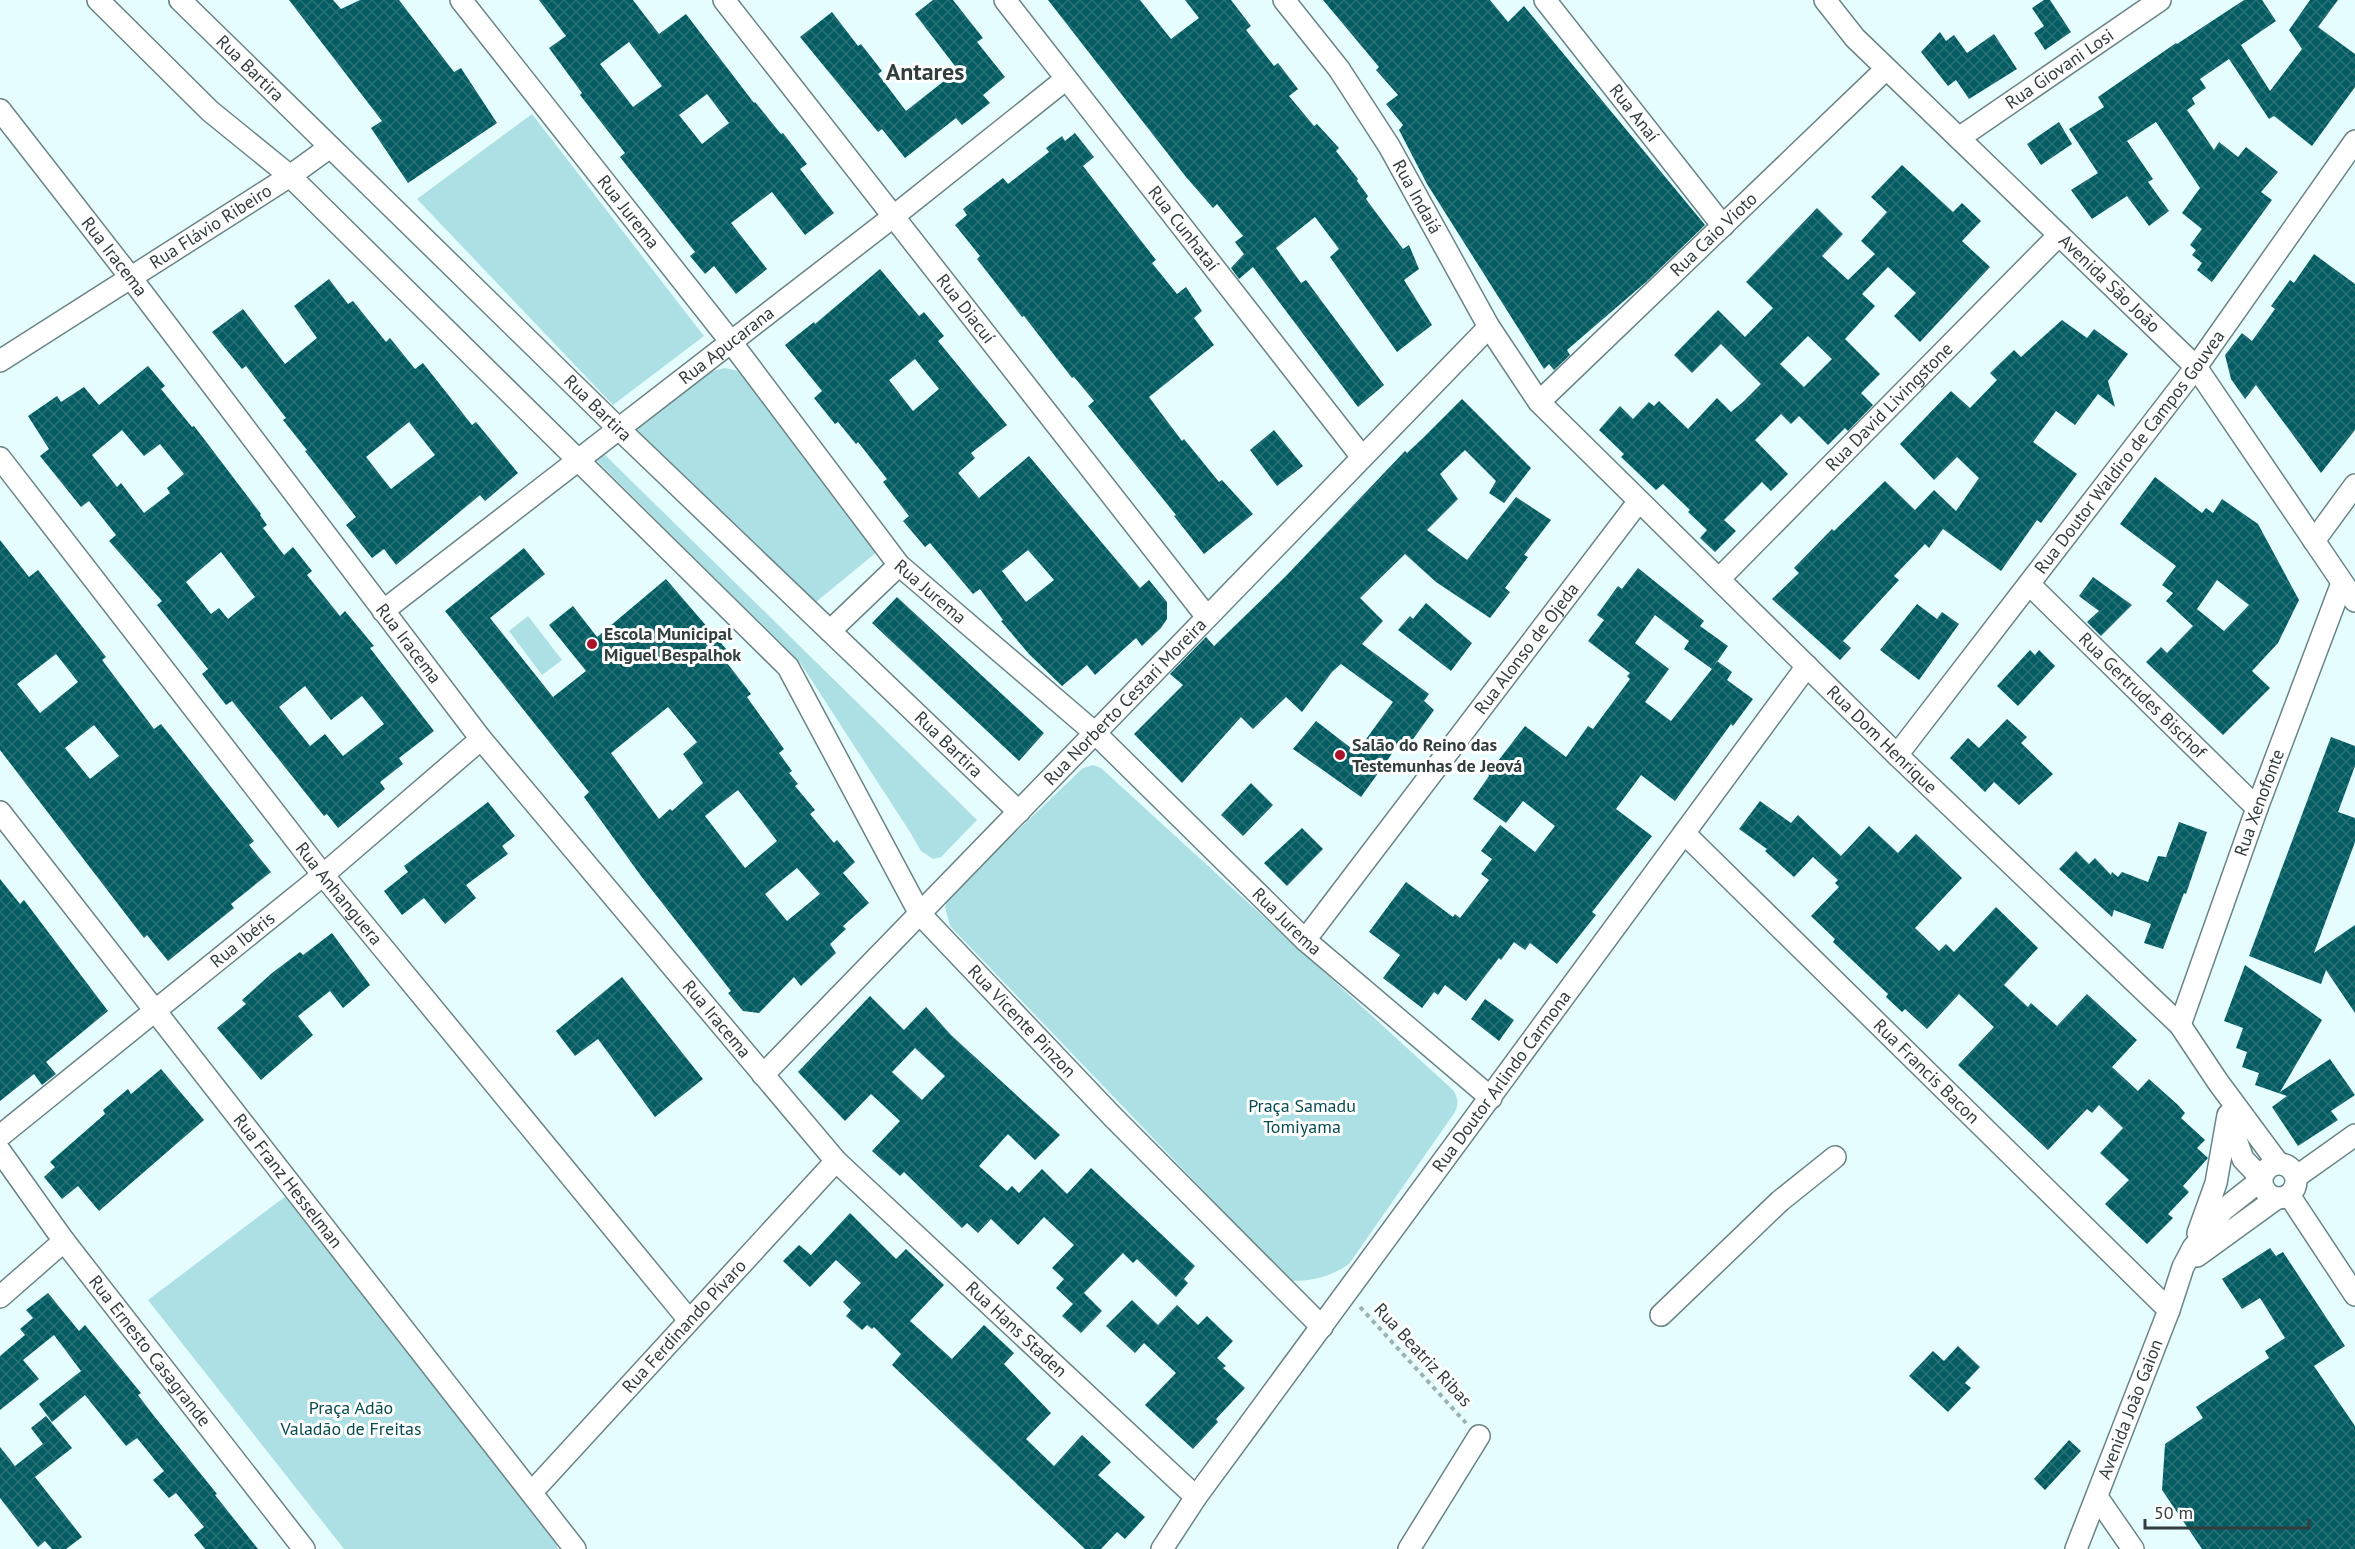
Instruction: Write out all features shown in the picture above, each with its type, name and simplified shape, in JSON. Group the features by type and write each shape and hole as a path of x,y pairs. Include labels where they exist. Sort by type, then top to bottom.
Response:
{"street":[{"path":"98,0 210,111 290,176 578,460"},
{"name":"Rua Bartira","path":"180,0 619,429 1019,812"},
{"name":"Rua Jurema","path":"460,0 731,342 900,565 1095,733 1305,940 1491,1098"},
{"name":"Rua Diacuí","path":"724,0 1207,617"},
{"name":"Rua Cunhataí","path":"1005,0 1362,457"},
{"name":"Rua Indaiá","path":"1284,0 1338,69 1389,146 1489,327 1539,402"},
{"name":"Rua Anaí","path":"1545,0 1723,226"},
{"name":"Avenida São João","path":"1825,0 1855,38 1886,69 2196,367 2355,601"},
{"name":"Rua Giovani Losi","path":"1959,138 2160,0"},
{"name":"Rua Caio Vioto","path":"1539,402 1886,69"},
{"name":"Rua Apucarana","path":"383,610 894,216 1066,79"},
{"name":"Rua Iracema","path":"0,110 131,278 481,739 836,1161"},
{"name":"Rua Doutor Waldiro de Campos Gouvea","path":"1897,755 2196,367 2355,141"},
{"name":"Rua Flávio Ribeiro","path":"0,361 290,176 330,147"},
{"name":"Rua David Livingstone","path":"1719,579 2059,236"},
{"name":"Rua Norberto Cestari Moreira","path":"763,1075 1489,327"},
{"name":"Rua Dom Henrique","path":"1539,402 1897,755 2180,1025 2218,1082 2278,1163"},
{"name":"Rua Anhanguera","path":"0,458 323,875 690,1320"},
{"name":"Rua Vicente Pinzon","path":"578,460 788,667 920,914 1112,1116 1322,1327"},
{"path":"2314,541 2355,485"},
{"name":"Rua Alonso de Ojeda","path":"1305,940 1640,501"},
{"path":"830,631 900,565"},
{"name":"Rua Xenofonte","path":"2180,1025 2257,808 2342,582"},
{"name":"Rua Gertrudes Bischof","path":"2029,584 2257,808"},
{"name":"Rua Doutor Arlindo Carmona","path":"1162,1549 1196,1497 1807,666"},
{"name":"Rua Ibéris","path":"0,1136 323,875 481,739"},
{"name":"Rua Franz Hesselman","path":"0,813 575,1549"},
{"name":"Rua Francis Bacon","path":"1684,833 2169,1310"},
{"name":"Rua Dom Henrique","path":"2218,1082 2243,1159 2261,1179"},
{"path":"2193,1248 2216,1183 2228,1115"},
{"path":"2183,1267 2287,1190 2355,1135"},
{"name":"Rua Ernesto Casagrande","path":"0,1151 64,1241 304,1549"},
{"path":"1661,1315 1780,1201 1835,1157"},
{"name":"Rua Ferdinando Pívaro","path":"532,1492 836,1161"},
{"name":"Rua Hans Staden","path":"836,1161 1196,1497"},
{"path":"2287,1190 2266,1192 2261,1179 2264,1171 2270,1165 2278,1163 2289,1167 2287,1190 2355,1295"},
{"name":"Avenida João Gaion","path":"2076,1549 2169,1310 2183,1267 2193,1248 2223,1210 2261,1179"},
{"path":"0,1297 64,1241"},
{"path":"1409,1549 1479,1436"},
{"path":"2097,1497 2133,1549"}],"path":[{"name":"Rua Beatriz Ribas","path":"1347,1292 1479,1436"}],"green space":[{"path":"532,114 704,336 613,405 417,199"},
{"path":"725,368 739,371 750,380 878,551 816,602 635,429 705,373"},
{"path":"604,454 977,820 941,857 933,859 921,851 801,664 597,461"},
{"path":"528,616 562,660 542,675 509,631"},
{"name":"Praça Samadu Tomiyama","path":"1093,765 1101,768 1453,1090 1456,1096 1455,1112 1349,1264 1335,1272 1314,1279 1290,1281 950,926 945,907 950,895 1083,768"},
{"name":"Praça Adão Valadão de Freitas","path":"286,1196 554,1537 558,1549 344,1549 148,1300"}],"building":[{"path":"289,0 333,0 341,9 360,0 399,0 454,72 461,68 497,123 408,183 371,128 382,121"},
{"path":"539,0 633,0 659,34 686,14 754,103 781,134 783,133 807,164 800,169 834,213 805,235 772,192 731,223 767,269 736,294 714,266 705,274 690,256 695,252 620,157 625,153 580,95 582,93 549,48 566,36","holes":["629,42 662,86 633,107 600,64","707,94 729,123 702,144 679,115"]},
{"path":"933,0 953,0 983,38 977,42 1005,77 983,95 990,103 962,125 956,118 905,158 882,129 878,132 800,37 832,12 858,46 861,44 882,71 878,74 906,111 958,70 915,14"},
{"path":"1048,0 1140,0 1171,39 1199,18 1185,0 1231,0 1251,26 1246,30 1274,66 1278,63 1298,89 1289,96 1314,126 1317,124 1339,148 1336,151 1358,179 1357,181 1368,196 1366,199 1403,249 1409,245 1419,269 1404,280 1432,325 1397,352 1330,257 1339,249 1315,217 1276,248 1301,283 1306,280 1384,385 1358,407 1253,267 1239,279 1231,268 1244,254 1235,242 1243,236 1217,204 1213,208 1186,177"},
{"path":"1323,0 1490,0 1508,22 1524,6 1705,225 1646,282 1567,350 1570,355 1554,370 1549,364 1544,369 1427,184 1399,130 1403,125 1386,104 1398,95 1376,70 1379,67"},
{"path":"2044,0 2050,0 2071,32 2045,50 2034,33 2044,26 2032,8"},
{"path":"2244,0 2262,0 2276,21 2241,45 2270,91 2302,49 2289,30 2310,0 2338,0 2318,27 2355,54 2355,87 2312,146 2274,116 2269,119 2229,59 2200,79 2206,88 2192,98 2195,104 2187,110 2214,150 2219,142 2238,157 2246,147 2278,172 2261,192 2272,200 2212,282 2197,270 2202,263 2192,255 2196,250 2190,245 2202,229 2182,213 2200,188 2156,122 2127,141 2153,179 2148,182 2169,211 2149,226 2127,196 2092,219 2071,190 2098,173 2069,129 2104,107 2098,97 2176,43"},
{"path":"1940,32 1946,41 1954,35 1967,53 1994,34 2017,69 1969,99 1956,80 1948,86 1921,52"},
{"path":"2059,122 2072,144 2041,165 2027,144"},
{"path":"1075,133 1094,157 1083,166 1156,260 1152,263 1177,294 1186,287 1202,311 1194,318 1214,345 1149,397 1182,441 1184,439 1219,482 1222,480 1253,514 1204,554 1174,516 1176,515 1088,406 1094,401 1074,377 1072,378 1024,316 1022,317 977,259 980,256 955,225 967,215 963,209 1003,178 1008,184 1049,152 1046,148 1062,136 1065,141"},
{"path":"1902,165 1953,212 1962,203 1981,221 1962,241 1990,267 1920,342 1894,316 1916,293 1888,267 1862,294 1875,306 1845,339 1880,374 1861,393 1873,405 1848,431 1845,428 1828,445 1799,416 1791,424 1781,414 1755,440 1788,474 1771,491 1762,482 1724,520 1736,531 1715,552 1700,538 1707,530 1688,512 1690,510 1663,484 1656,490 1621,457 1624,454 1599,430 1620,406 1633,419 1649,402 1654,406 1659,401 1688,429 1717,398 1731,412 1743,402 1761,384 1721,344 1692,373 1674,355 1718,310 1745,337 1773,308 1746,282 1817,208 1843,234 1822,256 1848,280 1875,254 1861,241 1887,212 1871,197","holes":["1808,336 1832,359 1804,387 1780,364"]},
{"path":"2314,254 2355,284 2355,430 2321,473 2256,385 2245,399 2231,379 2225,355 2242,333 2252,341 2275,309 2271,306 2290,280 2294,283"},
{"path":"880,269 919,316 924,312 944,336 938,341 1007,425 971,453 975,458 958,473 979,498 1029,456 1140,588 1149,580 1167,602 1167,619 1161,628 1142,646 1136,638 1095,675 1087,665 1062,686 1029,654 1001,621 1003,620 980,589 973,594 930,543 925,547 903,521 909,516 883,482 887,479 858,442 856,444 838,422 835,424 814,398 822,391 785,345 814,322 815,324","holes":["915,359 939,389 913,411 889,380","1028,550 1054,580 1026,602 1002,571"]},
{"path":"329,279 348,304 353,301 386,342 390,338 415,369 423,363 472,425 476,422 518,473 485,501 480,495 396,565 384,549 372,558 346,525 356,517 283,420 286,418 246,366 242,369 212,332 243,309 285,364 317,338 294,306","holes":["409,422 435,455 391,489 366,457"]},
{"path":"2062,320 2087,338 2094,329 2128,354 2108,381 2115,407 2098,394 2075,425 2056,411 2033,442 2077,474 2041,523 2037,520 2001,571 1943,529 1929,548 1925,544 1894,576 1899,580 1843,641 1851,648 1840,660 1772,599 1799,573 1794,568 1832,529 1834,531 1885,481 1915,510 1934,490 1956,511 1979,478 1957,457 1934,480 1900,444 1951,391 1970,408 1997,380 1990,373 2014,350 2021,357"},
{"path":"148,366 165,386 161,389 192,427 194,426 261,514 267,525 263,528 284,555 293,547 312,571 307,575 340,616 345,611 374,646 370,648 434,731 399,758 403,764 380,782 385,789 338,828 327,814 324,816 232,701 226,705 202,674 208,669 157,605 162,601 109,541 116,535 89,501 81,507 40,456 49,449 28,416 57,396 61,402 84,387 99,405","holes":["122,430 144,456 160,444 184,474 167,488 170,493 144,513 121,483 117,487 92,455","221,552 255,597 228,619 219,608 211,614 186,582","305,686 331,720 362,696 384,724 343,756 325,734 310,746 279,707"]},
{"path":"1462,399 1531,468 1504,503 1489,493 1496,481 1465,450 1440,474 1458,499 1427,530 1467,560 1516,497 1551,520 1524,555 1528,557 1505,588 1510,592 1490,618 1436,582 1405,554 1360,598 1383,621 1362,644 1429,694 1424,701 1434,710 1408,746 1401,741 1361,797 1293,749 1316,721 1351,748 1359,739 1364,742 1393,702 1341,664 1332,672 1302,712 1286,697 1253,729 1241,717 1182,783 1134,734 1183,685 1170,674 1206,637 1214,646 1285,577 1405,451 1407,453"},
{"path":"1274,430 1303,466 1277,486 1250,450"},
{"path":"2155,477 2202,513 2206,508 2213,513 2222,499 2258,524 2299,600 2278,643 2252,671 2270,688 2223,735 2146,662 2161,647 2167,653 2193,626 2166,601 2173,593 2162,585 2176,566 2120,524","holes":["2217,580 2249,605 2224,631 2192,605 2197,609"]},
{"path":"0,540 29,577 38,570 106,657 102,660 154,729 161,724 254,841 249,845 271,872 231,904 234,908 168,961 147,935 144,938 0,750","holes":["56,654 78,682 40,713 17,684","94,725 119,756 90,779 65,748"]},
{"path":"524,548 545,574 490,618 553,697 586,671 549,625 573,606 597,637 666,579 733,657 727,663 751,694 747,697 784,749 779,753 792,771 789,773 798,784 795,786 815,810 810,814 834,843 837,840 855,862 843,873 869,903 843,926 846,929 830,944 836,953 801,986 794,977 759,1013 743,1011 728,993 731,991 641,876 584,797 589,792 445,611","holes":["668,707 697,742 683,754 703,783 672,811 670,809 659,819 611,753","738,790 777,841 745,868 705,816","797,868 820,894 787,921 765,894"]},
{"path":"1638,568 1704,621 1700,626 1728,646 1717,661 1732,672 1727,680 1753,699 1733,726 1731,724 1675,801 1641,775 1616,809 1652,836 1592,912 1596,915 1557,964 1530,943 1525,950 1514,942 1466,1001 1445,985 1438,995 1434,992 1422,1008 1383,978 1400,955 1369,932 1406,882 1453,917 1455,914 1460,918 1489,880 1481,874 1492,859 1481,851 1500,825 1535,852 1555,826 1523,801 1506,823 1473,799 1489,776 1488,774 1525,726 1566,757 1588,726 1593,729 1630,679 1627,676 1630,673 1588,641 1604,620 1597,615 1618,586 1622,589","holes":["1655,615 1689,641 1684,649 1712,669 1671,721 1645,702 1669,669 1635,643"]},
{"path":"2093,577 2132,605 2101,636 2087,622 2099,611 2079,596"},
{"path":"897,597 1044,733 1019,761 872,623"},
{"path":"1426,603 1472,643 1451,671 1398,630 1410,616 1413,619"},
{"path":"1917,604 1937,619 1942,612 1959,624 1919,680 1880,650"},
{"path":"2030,650 2035,655 2039,650 2055,666 2018,706 1997,686"},
{"path":"2007,719 2027,737 2021,743 2053,774 2019,805 1994,782 1985,792 1950,758 1968,738 1979,748"},
{"path":"2331,737 2355,746 2355,766 2338,812 2355,818 2355,842 2314,953 2355,925 2355,1013 2326,970 2321,984 2249,956"},
{"path":"1251,783 1273,805 1243,836 1221,815"},
{"path":"1760,801 1791,823 1798,815 1841,856 1869,826 1898,853 1916,834 1962,878 1915,928 1939,951 1946,944 1954,952 1996,907 2038,948 2004,985 2028,1007 2031,1003 2057,1026 2087,994 2137,1040 2112,1067 2138,1091 2149,1079 2178,1105 2185,1113 2181,1118 2205,1140 2197,1148 2208,1158 2183,1186 2189,1192 2168,1214 2173,1218 2147,1244 2105,1204 2129,1180 2100,1153 2123,1128 2099,1105 2092,1113 2087,1109 2048,1150 1958,1065 1994,1027 1959,994 1927,1029 1905,1009 1902,1012 1886,997 1888,994 1833,942 1835,939 1811,916 1839,887 1835,883 1838,880 1813,857 1794,877 1765,851 1767,849 1739,829"},
{"path":"488,802 515,836 502,846 508,854 466,885 476,898 445,924 424,898 402,915 384,891 408,872 404,866"},
{"path":"2179,822 2207,832 2186,894 2184,893 2163,949 2144,943 2151,924 2114,910 2112,917 2059,869 2076,851 2089,864 2095,858 2111,875 2112,872 2118,877 2122,872 2148,882 2158,856 2166,857"},
{"path":"1302,828 1323,849 1287,886 1264,863"},
{"path":"0,879 20,904 24,900 108,1011 46,1062 56,1074 42,1085 34,1074 0,1101"},
{"path":"332,933 370,985 343,1008 330,991 298,1016 313,1035 261,1080 217,1028 246,1004 242,1000 272,973 300,952 303,955"},
{"path":"2245,965 2322,1020 2280,1092 2330,1059 2355,1095 2331,1111 2338,1120 2298,1146 2272,1107 2287,1096 2255,1085 2259,1073 2242,1067 2247,1052 2236,1048 2243,1028 2224,1021"},
{"path":"622,977 703,1079 655,1117 598,1039 575,1056 556,1031"},
{"path":"870,996 904,1030 926,1007 951,1035 1060,1135 1035,1160 1008,1134 979,1166 1007,1191 1012,1186 1019,1193 1042,1169 1067,1194 1091,1168 1195,1266 1184,1279 1188,1283 1176,1297 1137,1259 1133,1263 1123,1253 1084,1293 1102,1311 1081,1333 1062,1316 1073,1304 1056,1288 1064,1279 1052,1268 1074,1245 1044,1217 1018,1245 991,1219 978,1233 967,1223 962,1228 904,1172 900,1176 872,1151 900,1121 871,1094 845,1121 798,1072","holes":["915,1048 945,1076 922,1100 892,1072"]},
{"path":"1485,999 1514,1020 1499,1041 1471,1019"},
{"path":"161,1069 204,1120 99,1211 78,1186 62,1199 44,1177 55,1167 50,1162 105,1114 103,1110 128,1089 131,1094"},
{"path":"850,1213 896,1259 906,1249 944,1285 910,1321 952,1359 984,1325 1014,1353 1004,1364 1051,1413 1026,1439 1054,1466 1082,1435 1111,1462 1098,1475 1145,1517 1125,1539 1117,1532 1101,1549 1085,1549 892,1365 901,1354 874,1327 872,1329 867,1325 862,1330 846,1316 851,1310 843,1302 861,1283 836,1260 810,1287 783,1261 799,1245 811,1255"},
{"path":"2270,1248 2276,1256 2283,1252 2345,1346 2314,1366 2355,1426 2355,1549 2202,1549 2162,1490 2165,1444 2203,1418 2196,1407 2269,1358 2265,1351 2285,1338 2260,1298 2242,1309 2222,1279"},
{"path":"48,1293 79,1331 85,1325 141,1393 138,1395 258,1549 205,1549 194,1535 204,1527 176,1493 169,1498 153,1480 164,1471 137,1438 126,1446 85,1395 52,1422 39,1404 81,1371 54,1335 23,1360 39,1379 0,1410 0,1356 25,1335 20,1329 33,1318 26,1310"},
{"path":"1132,1300 1158,1325 1177,1305 1198,1325 1207,1316 1233,1341 1217,1358 1226,1366 1223,1368 1245,1388 1216,1419 1218,1422 1193,1449 1145,1405 1176,1373 1144,1343 1135,1353 1106,1326"},
{"path":"1958,1346 1980,1367 1965,1383 1971,1388 1948,1412 1909,1376 1933,1351 1944,1361"},
{"path":"46,1416 72,1448 35,1477 82,1537 66,1549 52,1549 45,1541 38,1547 0,1498 0,1447 15,1466 43,1444 31,1428"},
{"path":"2069,1440 2081,1451 2045,1490 2034,1479"}],"place":[{"name":"Escola Municipal Miguel Bespalhok","path":"592,644"},
{"name":"Salão do Reino das Testemunhas de Jeová","path":"1340,755"}],"district":[{"name":"Antares","path":"925,72"}]}
